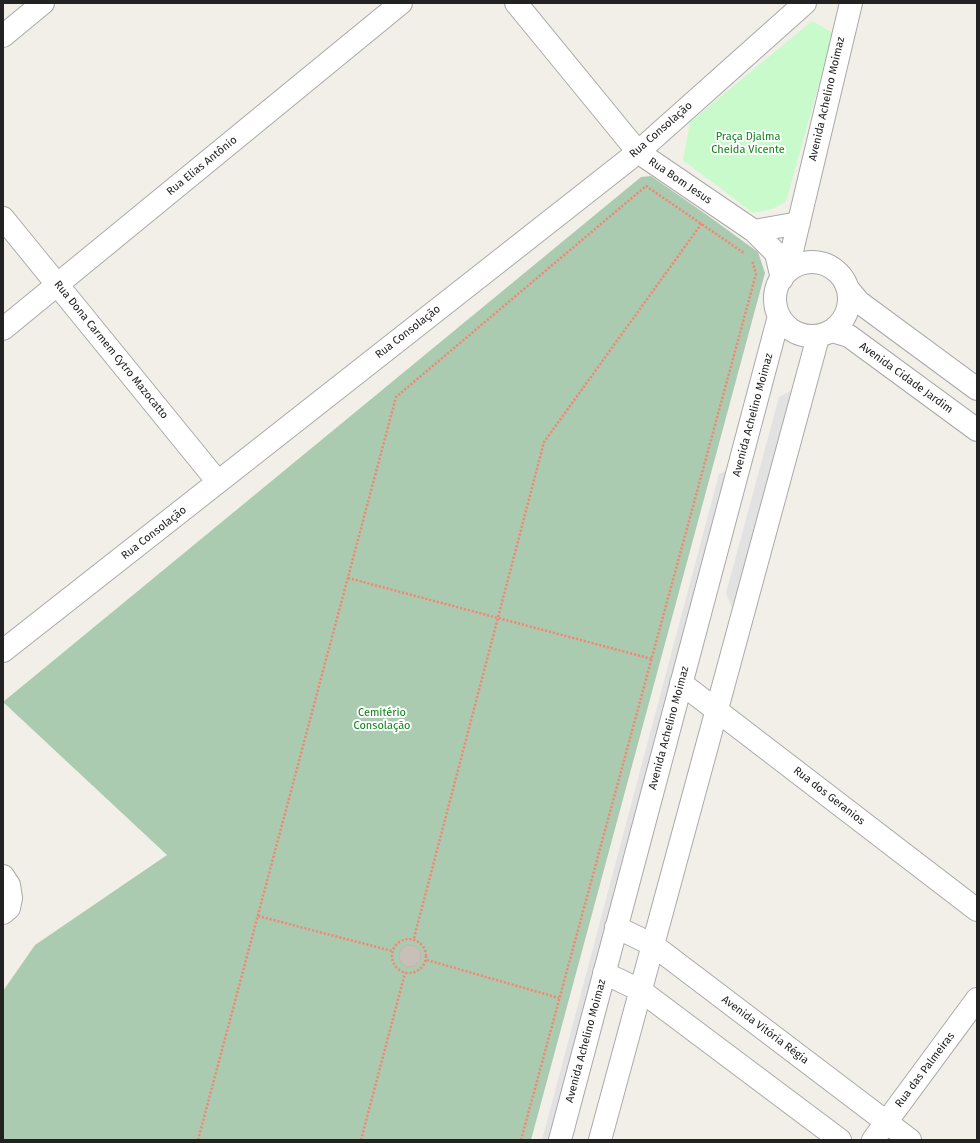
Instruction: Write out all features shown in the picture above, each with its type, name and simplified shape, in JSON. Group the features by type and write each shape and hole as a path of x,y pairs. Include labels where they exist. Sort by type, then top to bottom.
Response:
{"street":[{"path":"3,36 43,3"},
{"name":"Rua Elias Antônio","path":"3,329 401,3"},
{"name":"Rua Bom Jesus","path":"516,3 638,152 754,231 776,253 784,276"},
{"name":"Rua Consolação","path":"3,651 638,152 805,3"},
{"name":"Avenida Achelino Moimaz","path":"784,276 798,227 846,6"},
{"name":"Rua Dona Carmem Cytro Mazocatto","path":"3,218 218,482"},
{"path":"754,231 798,227 805,250 815,262"},
{"path":"849,290 849,306 843,320 825,334 802,336 788,328 779,316 775,301 778,285 784,276 800,264 815,262 830,266 842,276 849,290 858,302 977,389"},
{"name":"Avenida Achelino Moimaz","path":"560,1140 779,316"},
{"path":"600,1140 716,710 825,334"},
{"name":"Avenida Cidade Jardim","path":"825,334 849,336 977,430"},
{"name":"Rua dos Geranios","path":"681,683 977,910"},
{"path":"3,876 9,885 11,898 9,908 3,913"},
{"name":"Avenida Vitória Régia","path":"616,927 652,945 910,1140"},
{"path":"604,973 640,990 840,1140"},
{"name":"Rua das Palmeiras","path":"873,1140 977,999"}],"path":[{"path":"198,1140 396,397 646,186 746,254"},
{"path":"414,938 544,442 715,204"},
{"path":"521,1140 756,274 752,259"},
{"path":"348,578 652,659"},
{"path":"258,916 392,951"},
{"path":"414,938 425,947 427,960 418,972 405,973 394,965 392,951 400,940 414,938"},
{"path":"427,960 559,998"},
{"path":"361,1140 405,973"}],"green space":[{"name":"Praça Djalma Cheida Vicente","path":"812,21 833,33 786,202 772,209 753,213 683,160 690,122"},
{"name":"Cemitério Consolação","path":"651,176 758,252 765,273 531,1140 3,1140 3,991 35,945 167,855 3,702 641,177"}],"shaded area":[{"path":"792,390 733,610 726,593 779,397"},
{"path":"730,469 552,1140 542,1140 719,474"}],"building":[{"path":"410,945 418,948 421,956 418,964 410,967 402,964 399,956 402,948"}]}
